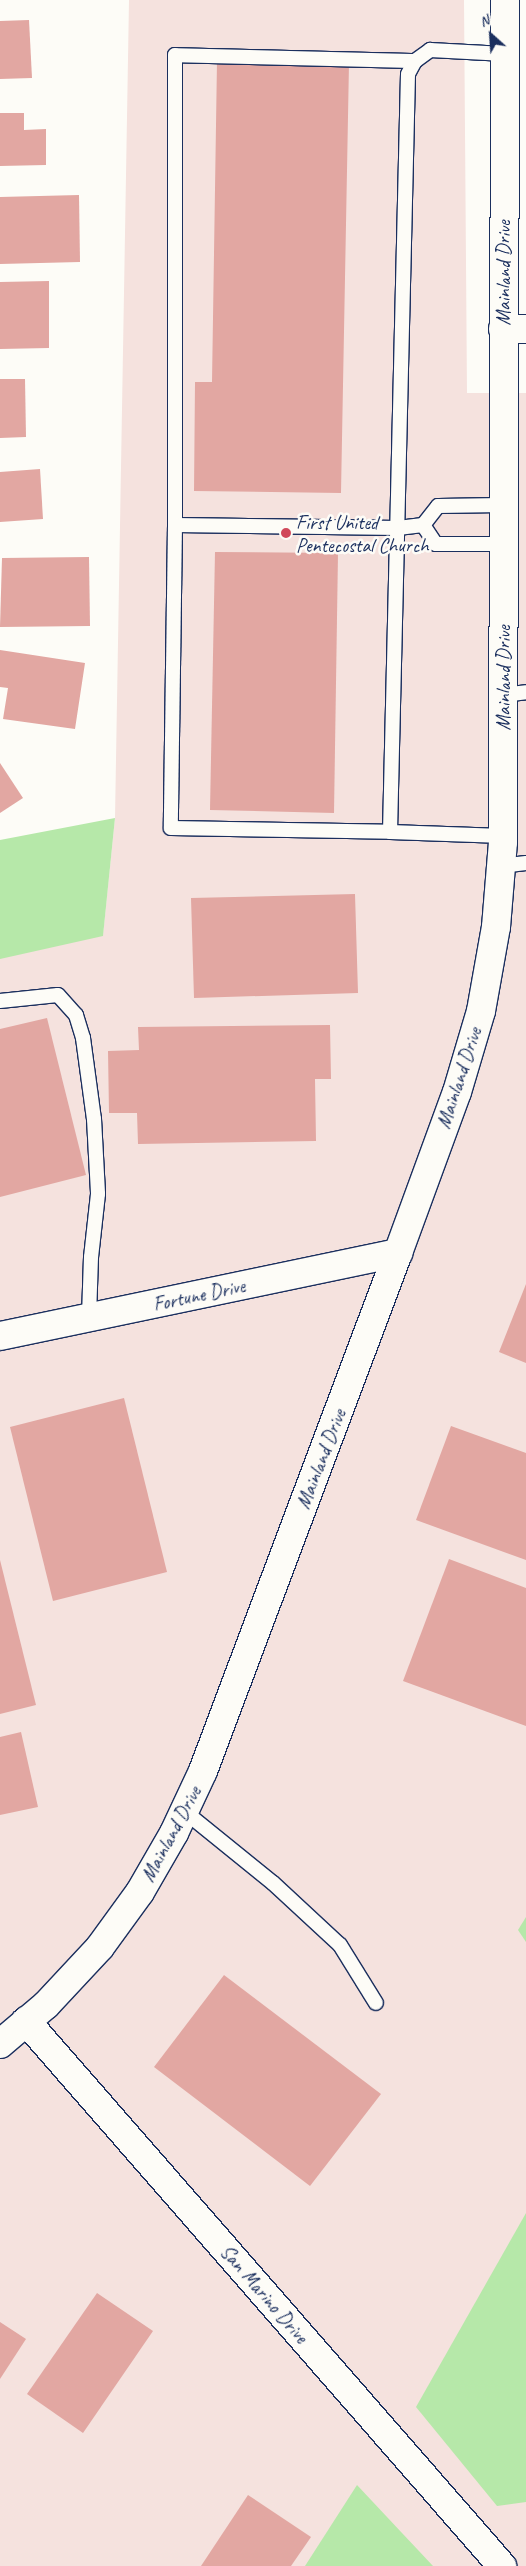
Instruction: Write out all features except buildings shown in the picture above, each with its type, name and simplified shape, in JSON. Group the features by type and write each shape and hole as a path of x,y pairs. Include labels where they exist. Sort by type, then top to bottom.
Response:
{"main road":[{"name":"Mainland Drive","path":"0,2044 46,2005 100,1947 140,1892 184,1811 203,1771 457,1092 481,1011 496,927 513,865 502,836 514,694 502,505 515,329 505,54 505,0"},
{"name":"Fortune Drive","path":"0,1336 398,1253"},
{"name":"San Marino Drive","path":"26,2021 502,2566"}],"lane":[{"path":"390,832 408,74 415,61 430,50 505,54"},
{"path":"415,61 175,55 175,525 171,828 502,836"},
{"path":"175,525 398,528 423,525 438,506 502,505"},
{"path":"423,525 436,544 503,544"},
{"path":"0,1001 58,995 76,1015 81,1030 94,1120 98,1194 89,1318"},
{"path":"184,1811 273,1883 340,1945 376,2003"}],"shaded area":[{"path":"129,0 464,0 467,393 526,393 526,2566 0,2566 0,957 103,935 115,818"}],"green space":[{"path":"115,818 103,936 0,959 0,840"},
{"path":"526,1917 526,1942 518,1930"},
{"path":"526,2213 526,2502 497,2506 416,2407"},
{"path":"357,2485 433,2566 305,2566"}],"place":[{"name":"First United Pentecostal Church","path":"286,533"}]}
